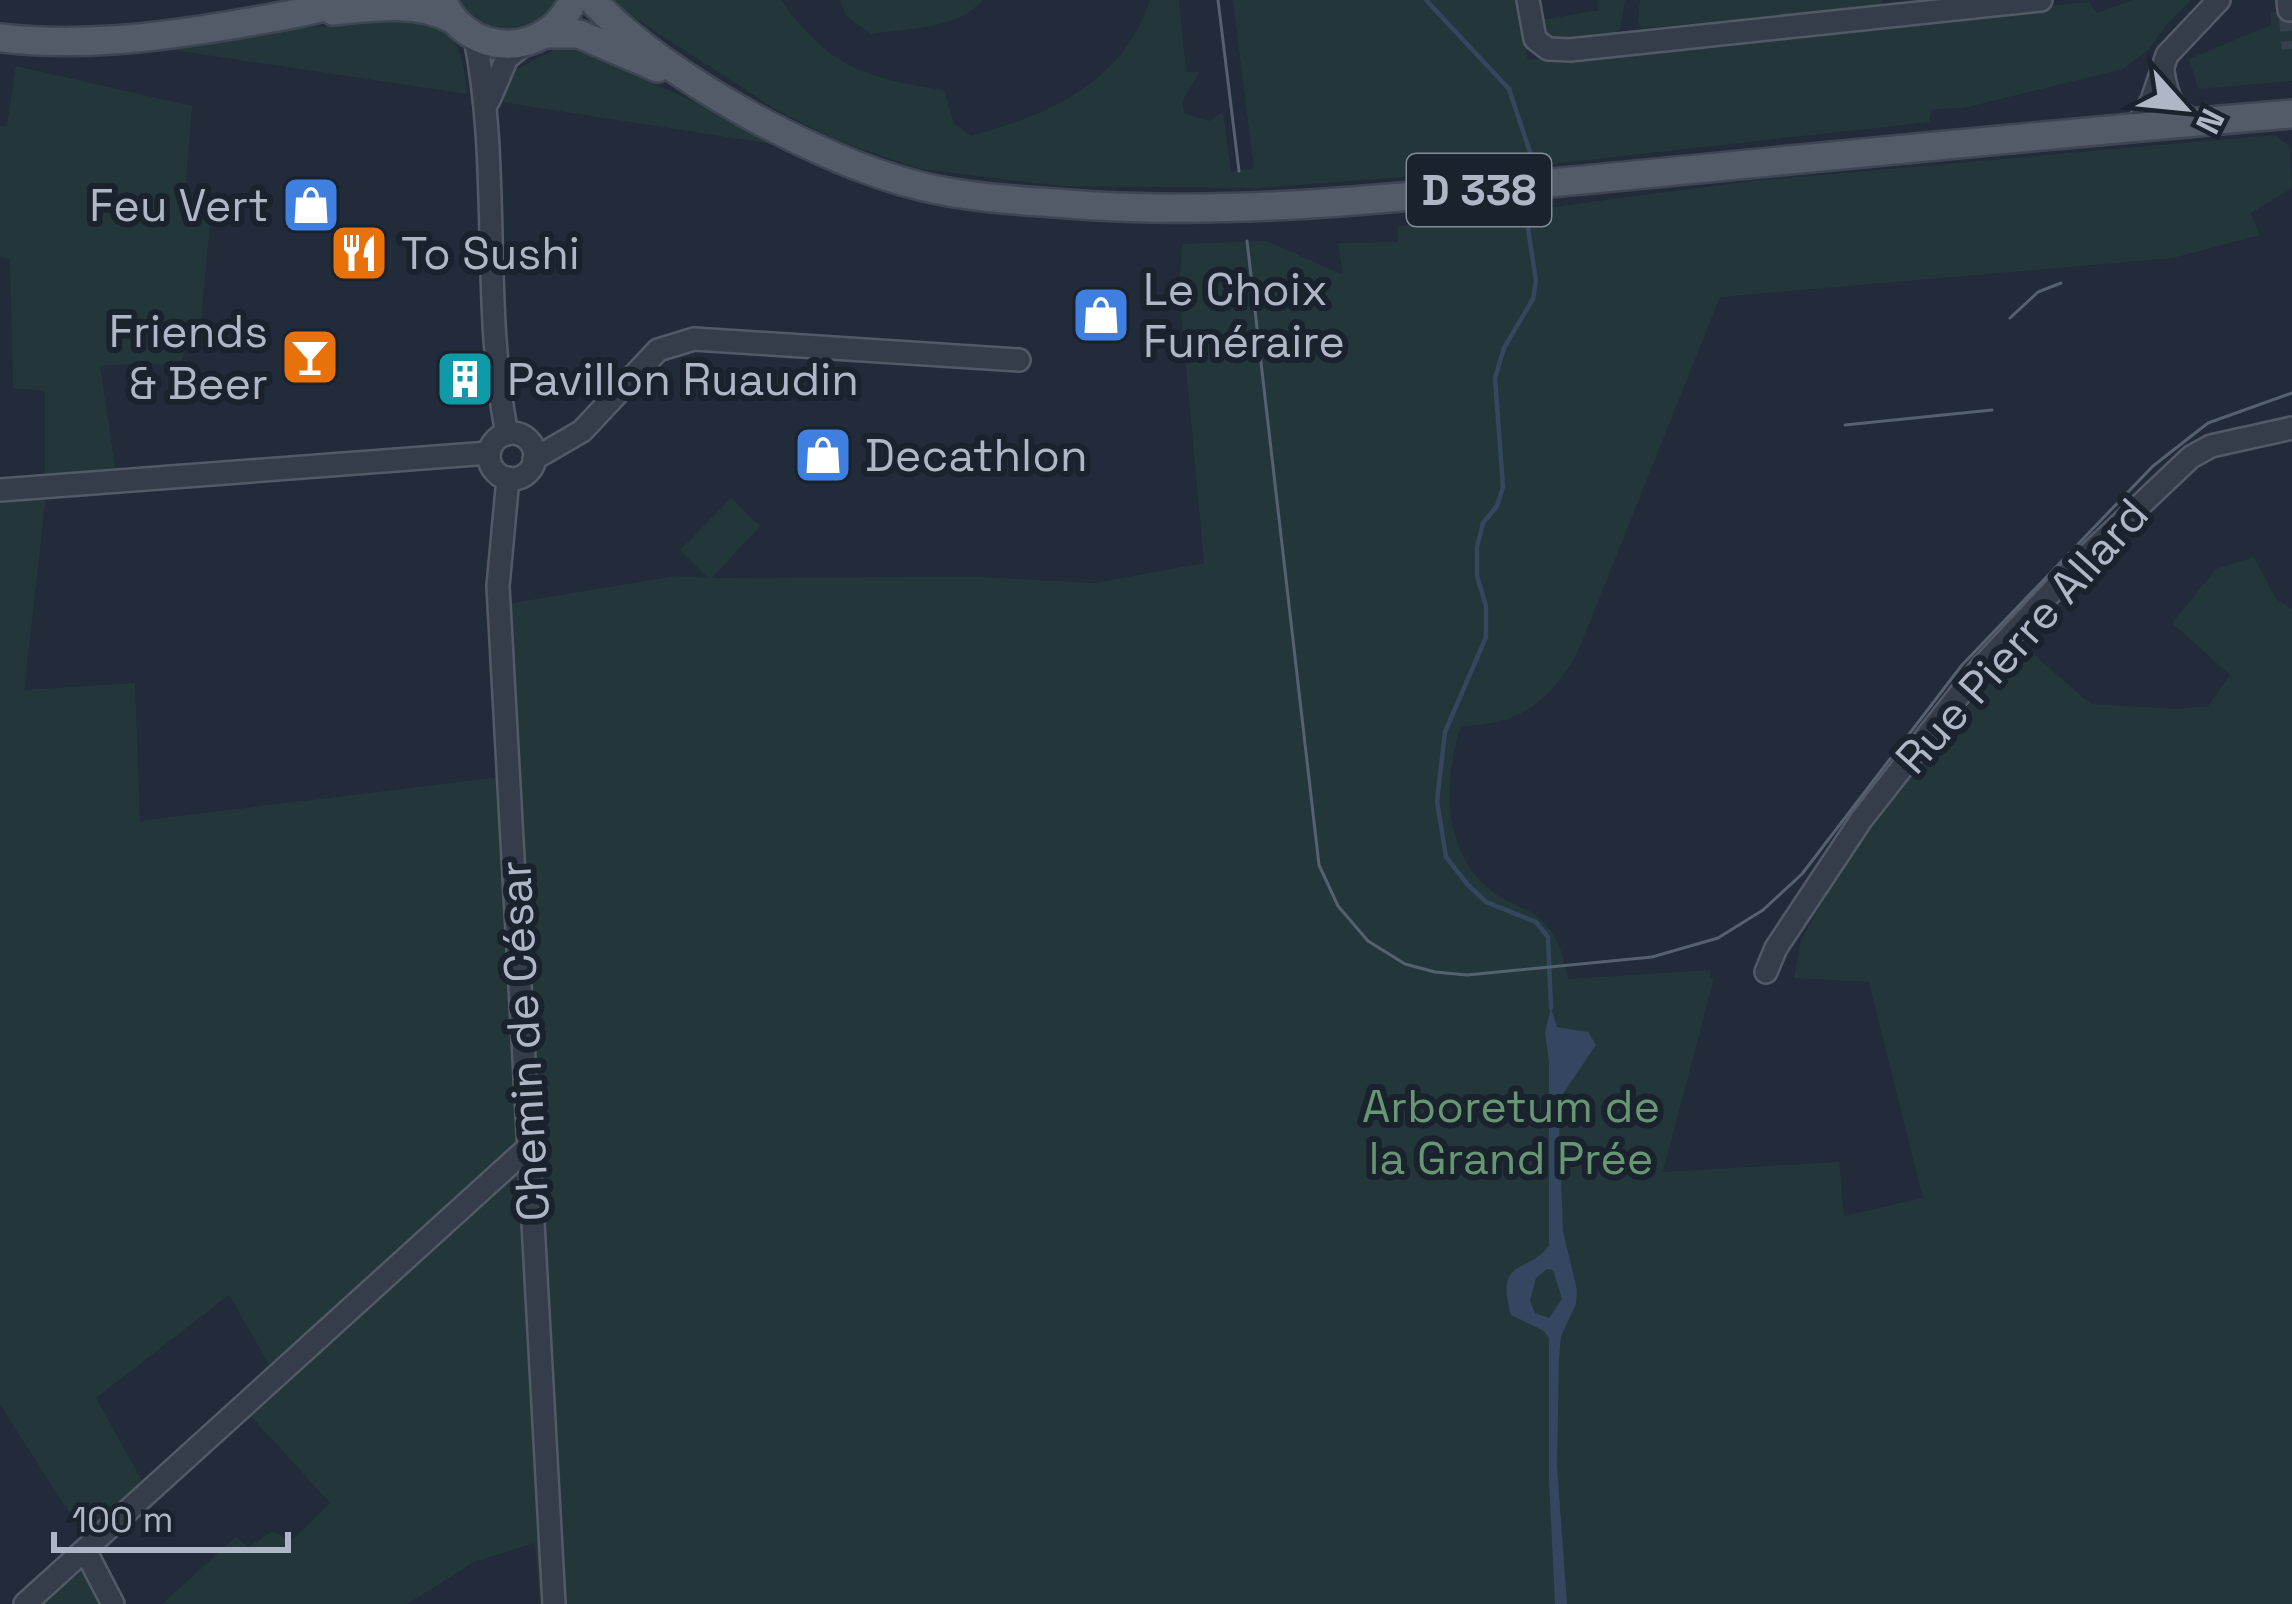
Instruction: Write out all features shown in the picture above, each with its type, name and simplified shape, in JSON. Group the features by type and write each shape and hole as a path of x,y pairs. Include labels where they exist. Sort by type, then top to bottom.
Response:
{"main road":[{"path":"0,38 50,43 142,39 350,0"},
{"path":"293,14 410,5 447,9 476,38 500,45 536,38 563,18 573,0"},
{"name":"D 338","path":"592,0 716,94"},
{"name":"D 338","path":"536,38 579,34 593,38 716,94 837,158 901,181 965,194 1122,208 1396,199 2283,115"}],"street":[{"path":"1528,0 1535,39 1548,49 1570,50 2041,0"},
{"path":"2134,129 2175,44 2219,0"},
{"path":"476,38 486,112 494,338 523,444 523,475 508,478 494,470 489,453 496,440 523,444 582,431 658,350 694,338 1019,360"},
{"path":"486,112 507,58 536,38"},
{"path":"2163,70 2172,106 2196,123"},
{"name":"Rue Pierre Allard","path":"1766,972 1776,949 1861,820 1982,666 2074,568 2191,457 2212,446 2292,428"},
{"path":"0,490 489,453"},
{"name":"Chemin de César","path":"508,478 498,586 554,1604"},
{"path":"25,1604 531,1145"},
{"path":"86,1552 112,1604"}],"green space":[{"path":"458,0 557,0 535,23 508,30 481,22"},
{"path":"607,0 781,0 815,41 851,66 893,81 944,90 954,123 970,136 1027,118 1079,92 1121,53 1150,0 1179,0 1186,72 1199,72 1182,102 1184,113 1209,121 1223,111 1231,172 1254,168 1233,0 1516,0 1528,60 2089,2 2097,13 2133,0 2191,0 2149,49 2123,69 1964,108 1932,109 1929,122 1489,171 1253,188 1062,186 921,169 838,141 775,109"},
{"path":"840,0 982,0 946,22 872,34 846,16"},
{"path":"1598,0 1625,0 1620,29 1611,35 1554,41 1537,21 1599,10"},
{"path":"1640,0 1883,0 1883,7 1642,28"},
{"path":"2292,10 2292,81 2198,89 2189,59 2271,25 2271,12"},
{"path":"425,19 453,40 467,94 173,50 291,29"},
{"path":"554,50 582,50 727,117 772,144 502,102 513,71"},
{"path":"16,66 192,106 183,217 210,221 200,334 185,336 181,367 100,366 115,468 45,475 45,391 13,388 10,259 0,257 0,126 7,126"},
{"name":"Arboretum de la Grand Prée","path":"2275,135 2290,147 2292,188 2251,213 2260,235 2173,258 1720,297 1577,654 1555,686 1530,708 1500,721 1461,726 1450,796 1457,842 1467,863 1500,897 1534,914 1548,928 1561,951 1568,979 1711,970 1709,978 1714,978 1663,1172 1839,1162 1844,1216 1923,1198 1869,982 1794,978 1801,940 1850,854 2019,642 2091,704 2208,706 2230,675 2172,623 2216,569 2254,557 2276,599 2292,609 2292,1604 540,1604 535,1543 474,1562 407,1604 162,1604 236,1537 248,1547 273,1531 291,1541 330,1503 238,1402 271,1368 229,1295 96,1398 145,1486 86,1538 0,1405 0,502 46,496 24,690 135,683 140,821 500,777 507,604 676,576 708,578 680,550 731,498 760,526 712,578 978,577 1095,583 1204,563 1179,289 1182,244 1267,241 1343,275 1338,243 1398,242 1398,227 1752,181"},
{"path":"86,1568 114,1604 42,1604"}],"water":[{"path":"1551,1008 1557,1027 1588,1032 1596,1045 1558,1101 1563,1231 1577,1290 1576,1304 1561,1336 1559,1359 1557,1466 1567,1604 1555,1604 1549,1338 1511,1315 1507,1297 1510,1275 1549,1246 1545,1032","holes":["1553,1270 1562,1299 1549,1318 1535,1313 1530,1301 1536,1278"]}],"waterway":[{"path":"1426,0 1509,89 1534,164"},
{"path":"1526,215 1536,281 1533,299 1504,348 1495,378 1503,487 1497,506 1483,523 1477,547 1486,637 1445,732 1437,801 1446,857 1468,885 1486,902 1536,922 1548,937 1551,1008"}],"tunnel":[{"path":"2289,10 2292,49"}],"tram line":[{"path":"1218,0 1239,171"},
{"path":"1247,241 1319,865 1338,906 1368,941 1405,964 1435,972 1467,975 1652,957 1718,938 1763,910 1802,874 1962,665 2153,466 2208,423 2292,393"},
{"path":"2010,318 2038,292 2061,283"},
{"path":"1845,425 1992,410"}],"place":[{"name":"Feu Vert","path":"311,205"},
{"name":"To Sushi","path":"359,253"},
{"name":"Le Choix Funéraire","path":"1101,315"},
{"name":"Friends & Beer","path":"310,357"},
{"name":"Pavillon Ruaudin","path":"465,379"},
{"name":"Decathlon","path":"823,455"}]}
